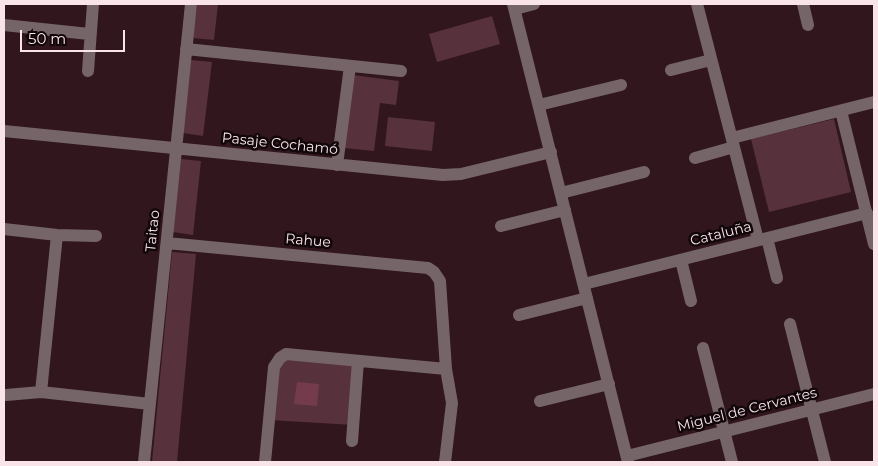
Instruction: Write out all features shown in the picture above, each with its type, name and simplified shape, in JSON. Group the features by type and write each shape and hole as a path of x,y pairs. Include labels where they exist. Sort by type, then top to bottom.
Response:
{"street":[{"path":"88,71 89,34 93,4"},
{"name":"Taitao","path":"144,462 191,4"},
{"path":"534,4 514,6 628,459"},
{"path":"697,4 733,142 777,278"},
{"path":"803,4 808,25"},
{"path":"4,25 89,34"},
{"path":"186,49 401,71"},
{"path":"671,70 711,60"},
{"path":"337,165 350,66"},
{"path":"539,106 621,85"},
{"path":"695,158 733,142 874,102"},
{"path":"841,111 868,204 874,244"},
{"name":"Pasaje Cochamó","path":"4,131 435,175 462,174 551,152"},
{"path":"561,193 644,172"},
{"name":"Cataluña","path":"584,284 763,239 868,204"},
{"path":"501,226 565,210"},
{"path":"4,229 57,235 96,236"},
{"path":"41,392 57,235"},
{"name":"Rahue","path":"166,243 428,268 434,272 440,281 446,369"},
{"path":"681,260 692,301"},
{"path":"519,315 587,298"},
{"path":"790,324 825,462"},
{"path":"703,348 732,462"},
{"path":"265,462 274,367 280,358 286,354 446,369 452,403 446,462"},
{"path":"352,441 358,361"},
{"path":"540,401 609,384"},
{"path":"6,395 41,392 150,404"},
{"name":"Miguel de Cervantes","path":"628,459 724,431 874,394"}],"shaded area":[{"path":"197,4 218,4 214,40 193,38"},
{"path":"492,16 500,44 437,62 429,34"},
{"path":"191,60 212,62 203,136 183,133"},
{"path":"353,75 399,81 396,105 380,103 374,151 344,148"},
{"path":"388,117 435,122 432,151 385,146"},
{"path":"834,119 851,192 769,212 751,139"},
{"path":"181,159 201,161 193,235 173,232"},
{"path":"172,252 196,254 177,462 152,462"},
{"path":"280,358 358,361 353,425 269,420"}],"building":[{"path":"297,382 319,384 317,406 294,404"}]}
